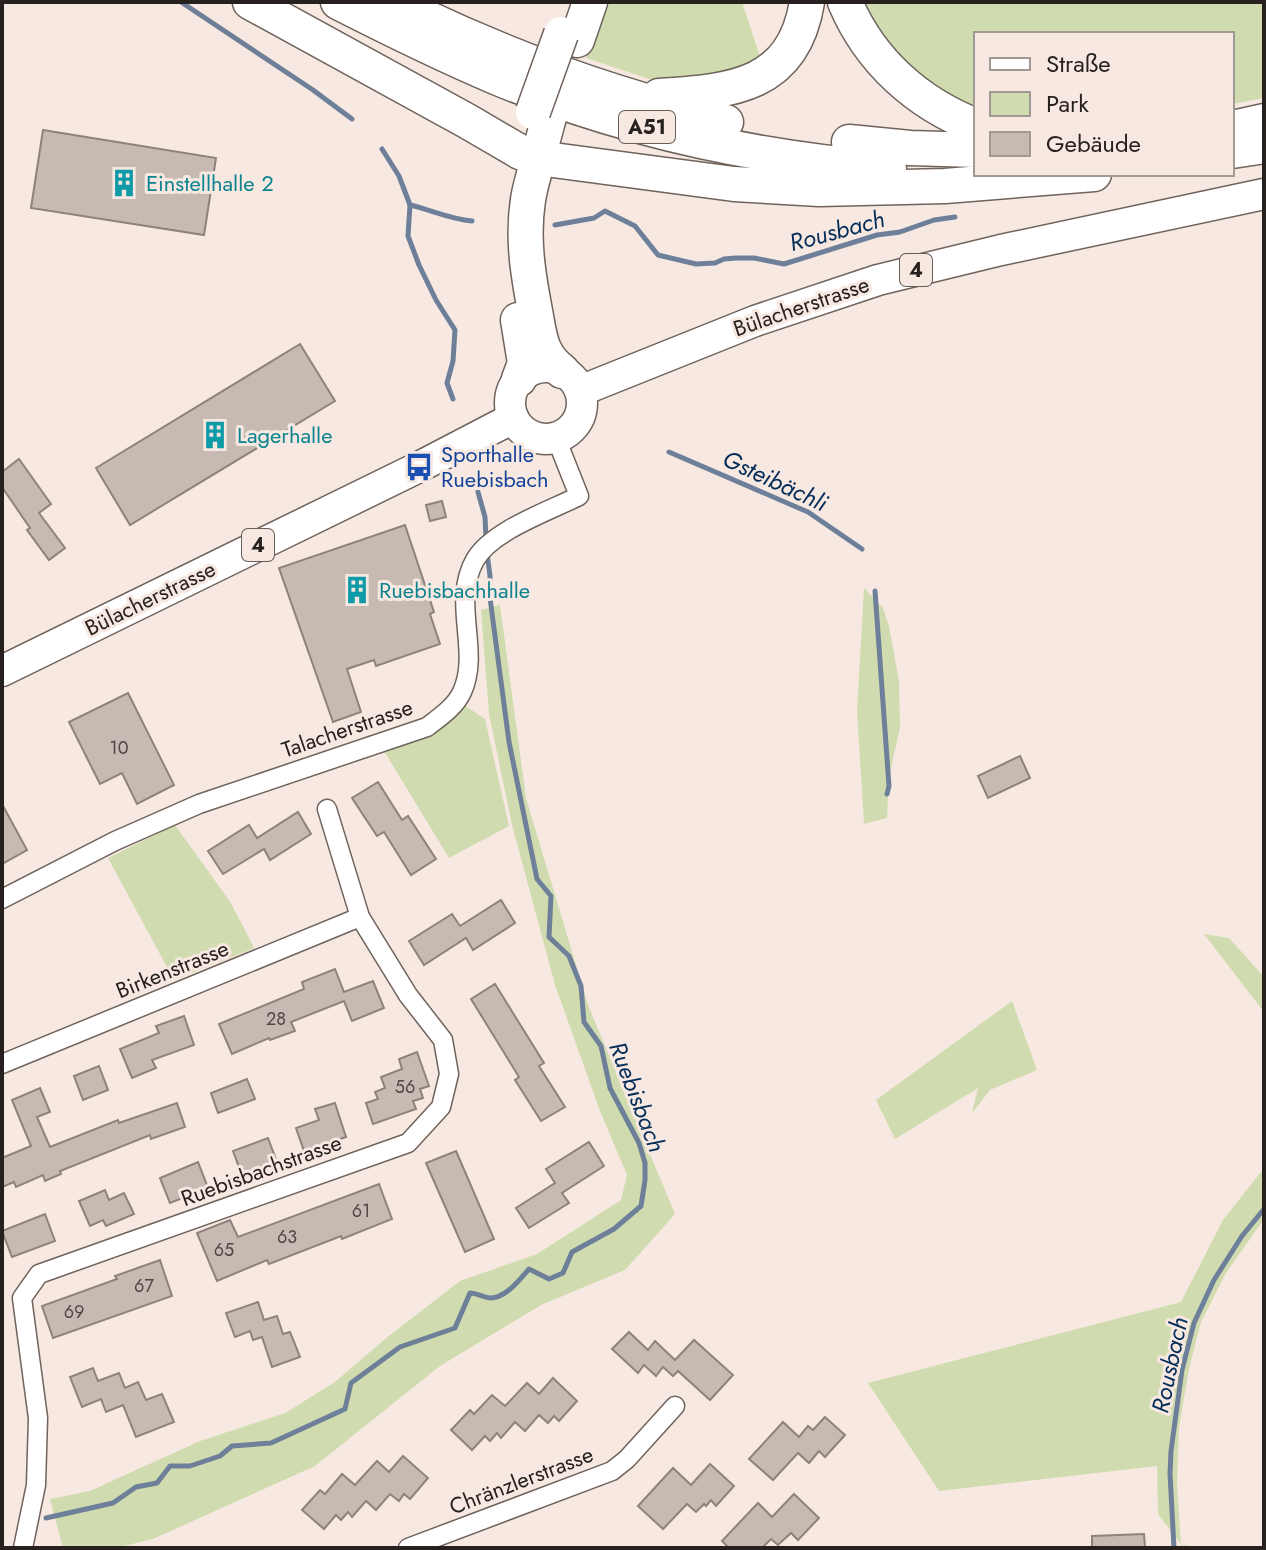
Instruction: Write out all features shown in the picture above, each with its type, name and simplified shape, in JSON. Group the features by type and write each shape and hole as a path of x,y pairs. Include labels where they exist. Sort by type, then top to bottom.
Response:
{"highway":[{"path":"250,2 529,155 734,184 819,189 945,186 1069,176"},
{"name":"A51","path":"338,2 498,78 661,131 813,161 908,171 974,173"},
{"name":"A51","path":"394,2 528,63 631,98 726,122 817,138 910,148 974,150"},
{"path":"569,37 573,2"},
{"path":"571,381 548,358 541,343 526,258 529,155 569,37 590,2"},
{"path":"631,98 713,92 751,82 783,58 804,19 807,2"},
{"path":"845,2 866,42 895,76 933,105 974,125"},
{"path":"1234,128 1264,121"},
{"path":"1234,151 1264,146"},
{"path":"519,379 524,371 525,355 508,273 507,237 514,174 529,155"}],"main road":[{"name":"Bülacherstrasse","path":"571,381 878,280 1001,250 1264,194"},
{"path":"545,367 571,381 583,400 582,410 579,420 565,434 556,438 531,436 513,418 511,398 519,379 545,367"},
{"name":"Bülacherstrasse","path":"2,671 513,418"}],"street":[{"name":"Talacherstrasse","path":"2,899 115,841 199,804 427,727 446,713 461,694 468,671 464,590 475,559 502,533 579,496 556,438"},
{"name":"Ruebisbachstrasse","path":"23,1548 36,1485 38,1418 22,1298 39,1274 408,1143 441,1107 449,1074 443,1040 408,995 360,917 327,809"},
{"name":"Birkenstrasse","path":"2,1064 360,917"},
{"name":"Chränzlerstrasse","path":"408,1548 612,1471 627,1459 675,1406"}],"green space":[{"path":"607,2 742,2 763,66 661,83 586,58"},
{"path":"855,2 1264,2 1264,98 1234,104 1234,32 974,32 974,115 927,94"},
{"path":"864,588 883,608 889,626 899,681 900,728 889,777 887,818 864,824 857,710"},
{"path":"500,605 526,798 588,1005 675,1214 625,1270 541,1305 440,1366 315,1466 153,1539 116,1548 63,1548 50,1499 90,1491 200,1441 285,1413 335,1382 460,1281 537,1254 621,1200 627,1175 600,1111 555,985 512,825 489,714 481,610"},
{"path":"464,705 485,719 509,826 449,858 384,751 437,728"},
{"path":"175,825 231,903 254,948 174,980 108,858"},
{"path":"1204,934 1229,938 1264,977 1264,1012"},
{"path":"1012,1001 1037,1070 990,1090 972,1113 978,1088 895,1139 876,1100"},
{"path":"1264,1168 1264,1219 1226,1273 1201,1322 1189,1369 1179,1427 1177,1484 1181,1544 1158,1514 1157,1466 939,1491 868,1383 1181,1302 1223,1220"},
{"path":"1181,1545 1213,1548 1181,1548"}],"building":[{"name":"Einstellhalle 2","path":"43,130 216,158 204,235 31,208"},
{"name":"Lagerhalle","path":"300,344 335,401 130,525 96,468"},
{"path":"19,459 51,504 39,513 65,548 49,560 2,487 2,472"},
{"path":"442,501 446,517 430,521 426,505"},
{"name":"Ruebisbachhalle","path":"405,525 434,612 430,614 440,644 376,666 374,660 347,669 361,712 333,722 279,568"},
{"path":"128,693 174,785 137,804 122,773 100,784 69,722"},
{"path":"1020,756 1030,778 988,798 978,776"},
{"path":"378,782 402,820 408,816 436,859 411,875 384,832 377,836 352,798"},
{"path":"2,804 27,850 2,864"},
{"path":"298,812 311,834 270,860 264,849 223,874 208,851 249,825 257,838"},
{"path":"501,900 515,923 473,950 466,938 424,965 409,941 452,914 460,926"},
{"path":"335,969 344,992 373,981 384,1008 352,1021 344,1001 291,1022 295,1031 232,1054 219,1024 304,989 302,982"},
{"path":"495,984 544,1063 539,1066 565,1107 541,1121 515,1080 519,1077 471,999"},
{"path":"184,1016 194,1045 152,1060 156,1068 132,1078 120,1049 159,1033 156,1026"},
{"path":"417,1052 429,1086 420,1089 423,1098 413,1101 416,1109 373,1124 366,1103 378,1099 375,1092 385,1088 381,1077 402,1069 399,1059"},
{"path":"99,1066 108,1090 83,1100 74,1076"},
{"path":"247,1079 255,1099 218,1113 211,1093"},
{"path":"40,1088 50,1112 37,1117 50,1147 118,1120 119,1123 177,1103 185,1127 151,1139 150,1135 60,1171 61,1174 45,1181 43,1175 16,1187 14,1182 2,1187 2,1158 31,1146 12,1100"},
{"path":"335,1103 346,1137 304,1151 296,1128 319,1120 315,1109"},
{"path":"268,1138 278,1165 243,1178 233,1151"},
{"path":"589,1142 604,1166 562,1193 569,1203 529,1228 516,1208 555,1183 546,1169"},
{"path":"456,1151 494,1239 465,1252 426,1163"},
{"path":"198,1162 208,1188 170,1203 160,1178"},
{"path":"379,1184 392,1219 269,1264 267,1260 217,1281 197,1233 230,1220 238,1237"},
{"path":"105,1190 109,1200 124,1193 134,1214 106,1226 103,1220 90,1226 79,1201"},
{"path":"45,1214 55,1241 12,1257 2,1231"},
{"path":"160,1260 172,1296 53,1338 42,1306"},
{"path":"258,1302 264,1320 277,1316 283,1334 290,1332 300,1357 272,1367 262,1337 253,1340 250,1331 235,1337 226,1313"},
{"path":"629,1332 648,1350 655,1341 675,1360 694,1340 733,1375 710,1400 678,1371 673,1376 663,1367 656,1376 644,1365 638,1373 612,1349"},
{"path":"93,1368 98,1381 119,1373 125,1388 138,1382 146,1400 162,1394 174,1422 136,1437 123,1405 106,1412 101,1399 82,1407 70,1377"},
{"path":"553,1378 577,1401 559,1421 554,1416 548,1423 539,1415 525,1431 515,1422 501,1438 497,1433 490,1441 485,1436 472,1450 451,1430 470,1410 474,1414 492,1395 505,1406 527,1383 539,1394"},
{"path":"825,1417 845,1435 825,1457 819,1451 809,1463 798,1453 773,1480 749,1459 783,1422 799,1437 808,1426 813,1430"},
{"path":"403,1456 428,1478 410,1499 404,1494 399,1501 390,1494 376,1510 366,1501 352,1517 348,1512 341,1520 336,1515 324,1529 302,1510 320,1490 325,1494 342,1474 355,1485 377,1461 389,1472"},
{"path":"710,1464 734,1486 716,1506 711,1500 696,1512 687,1504 663,1529 638,1506 673,1468 691,1485"},
{"path":"794,1494 819,1518 798,1540 791,1533 778,1545 771,1539 762,1548 729,1548 722,1541 758,1503 772,1517"},
{"path":"1144,1534 1145,1548 1092,1548 1092,1536"}],"waterway":[{"name":"Ruebisbach","path":"181,2 352,119"},
{"name":"Ruebisbach","path":"382,149 399,176 410,205 408,236 419,265 455,330 453,361 447,383 453,399"},
{"name":"Rousbach","path":"410,205 472,221"},
{"name":"Rousbach","path":"555,225 594,218 605,211 635,226 658,255 696,264 736,258 784,264 877,235 955,217"},
{"name":"Gsteibächli","path":"669,452 808,512 862,549"},
{"name":"Ruebisbach","path":"478,492 485,517 486,539"},
{"name":"Ruebisbach","path":"46,1518 113,1503 136,1487 157,1483 170,1466 190,1466 220,1456 232,1446 271,1443 345,1409 351,1383 400,1347 455,1328 470,1293 490,1298 501,1295 529,1269 549,1279 563,1273 572,1252 614,1229 641,1206 645,1163 639,1143 610,1088 601,1046 584,1022 581,986 569,956 549,937 551,896 537,879 509,742 487,553"},
{"name":"Gsteibächli","path":"875,591 889,786 887,794"},
{"name":"Rousbach","path":"1174,1548 1171,1451 1182,1370 1194,1323 1214,1280 1242,1236 1264,1209"}],"place":[{"name":"Einstellhalle 2","path":"124,183"},
{"name":"Lagerhalle","path":"215,435"},
{"name":"Sporthalle Ruebisbach","path":"419,467"},
{"name":"Ruebisbachhalle","path":"357,590"}]}
